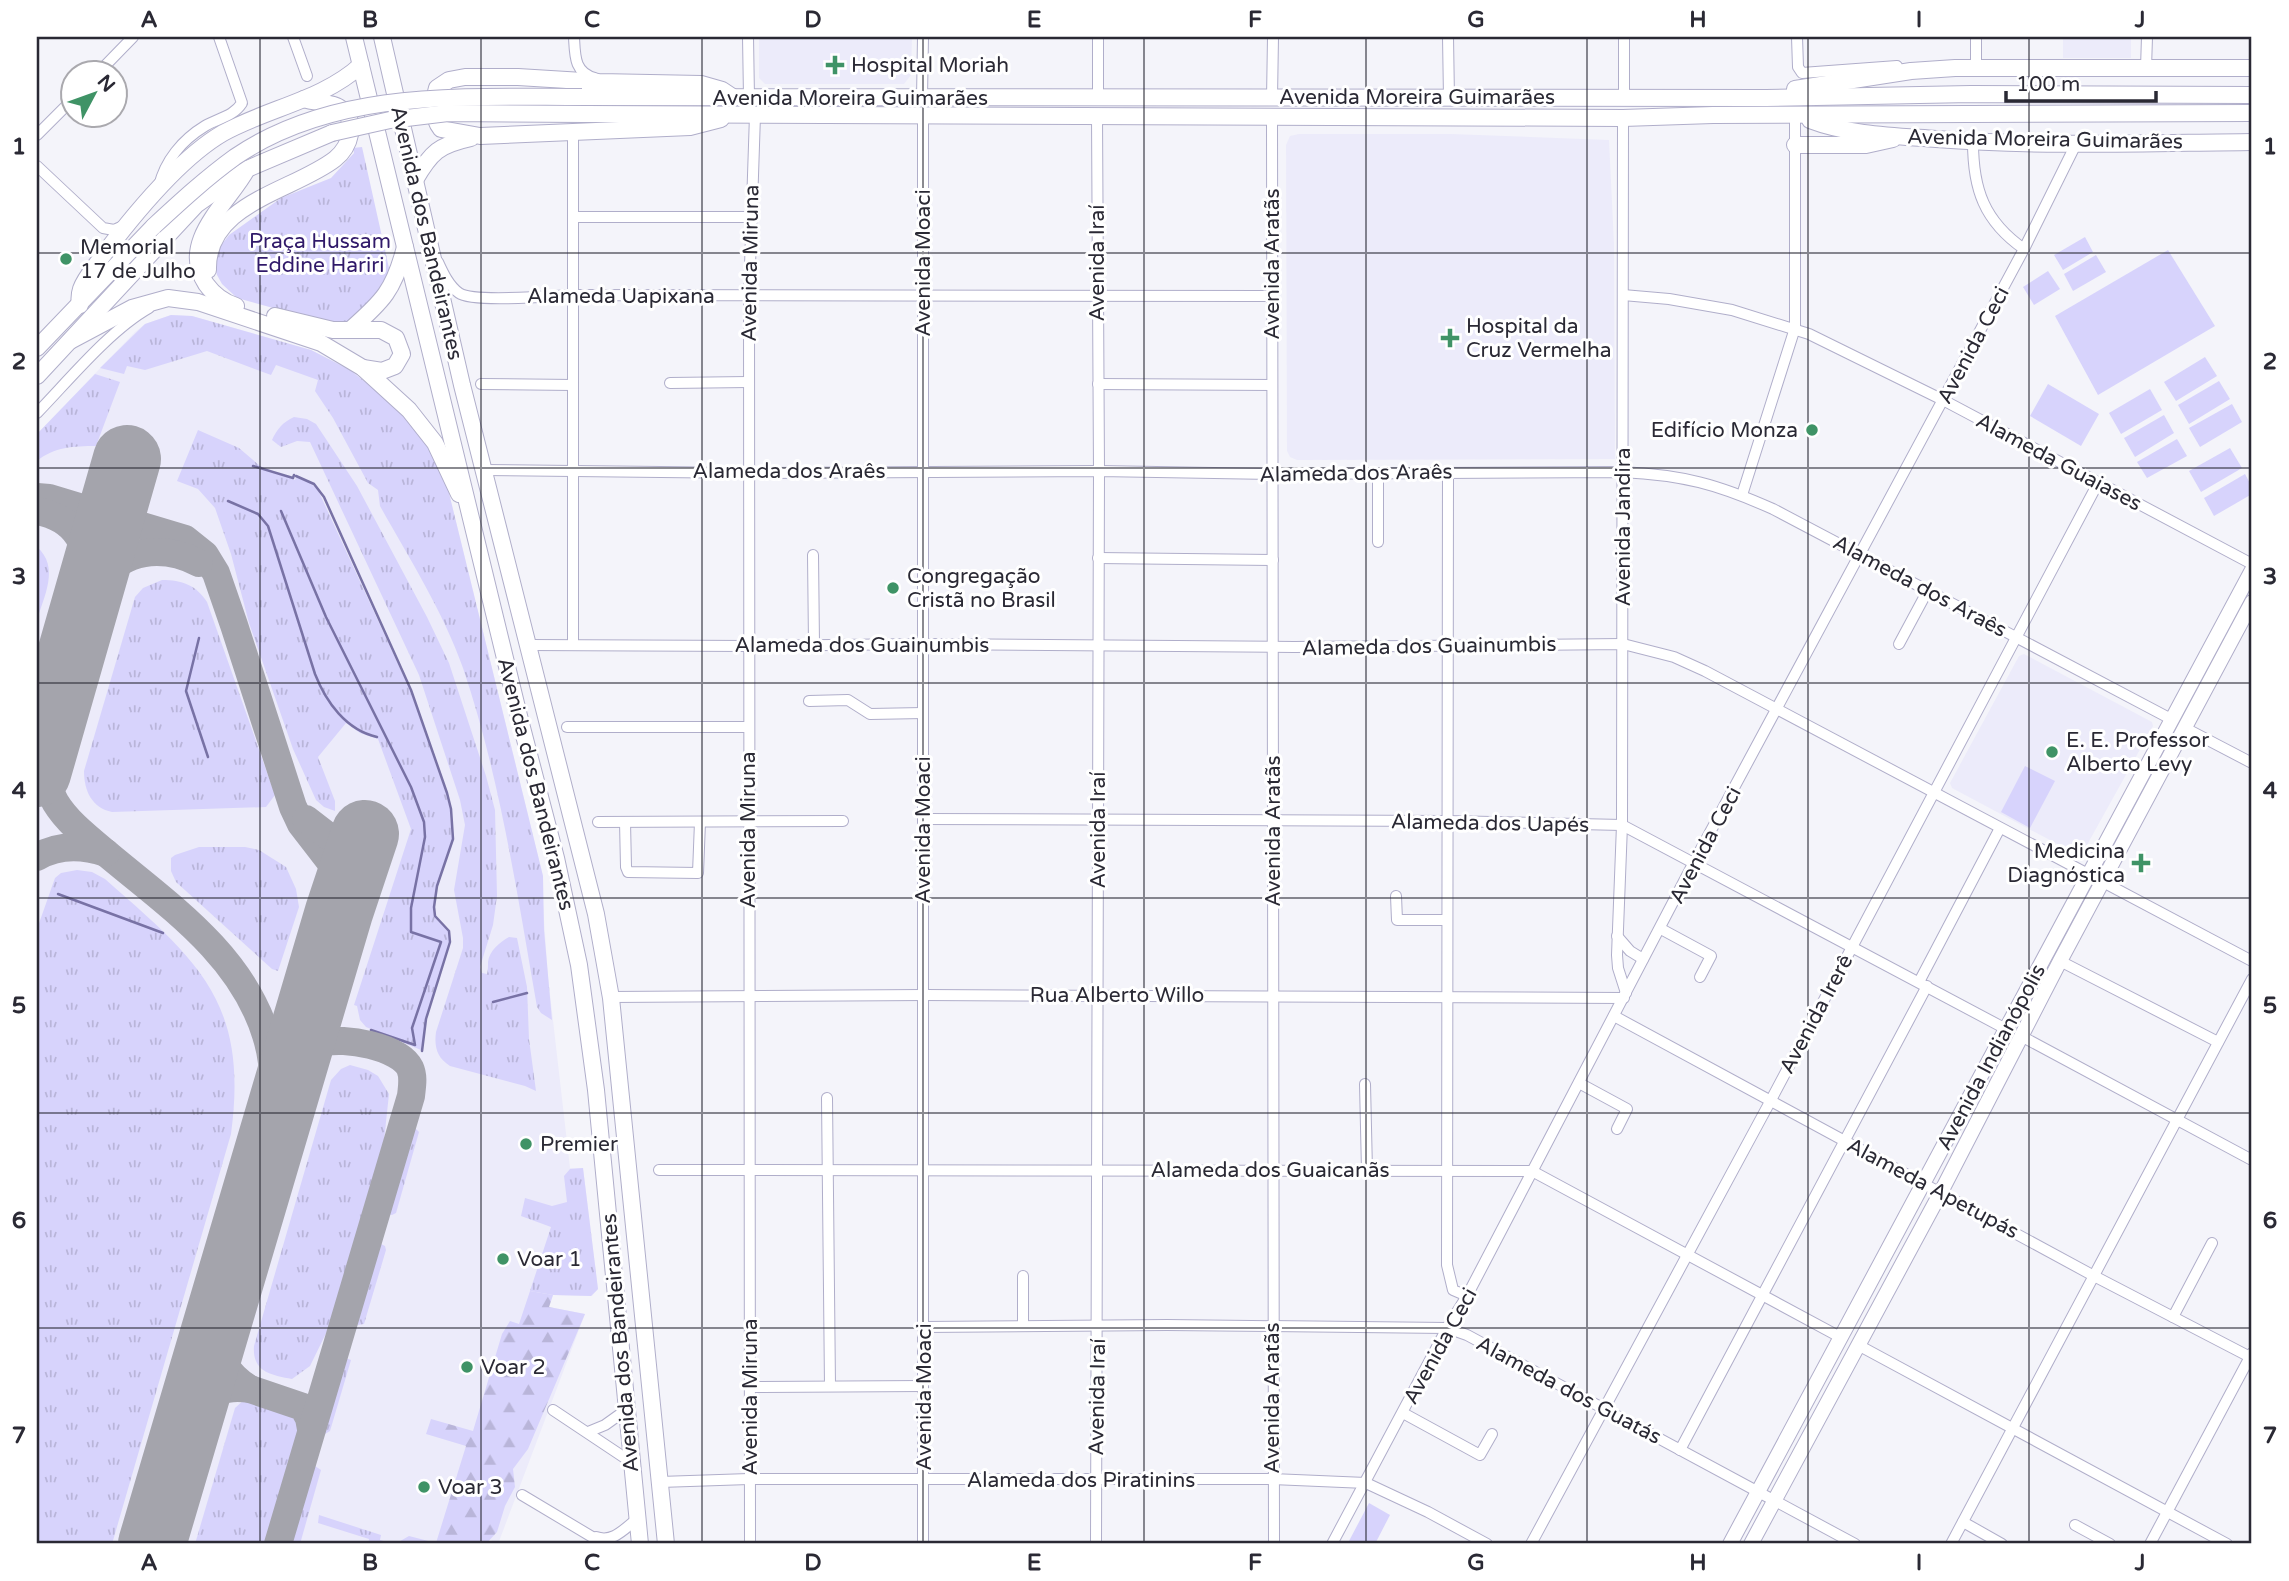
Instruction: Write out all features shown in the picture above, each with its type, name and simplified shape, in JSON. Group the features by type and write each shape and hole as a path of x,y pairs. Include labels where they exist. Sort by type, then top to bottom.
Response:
{"highway":[{"name":"Avenida dos Bandeirantes","path":"354,37 556,858 579,965 593,1058 640,1544"},
{"name":"Avenida dos Bandeirantes","path":"382,37 426,235 483,470 596,914 611,997 666,1544"},
{"path":"80,305 79,295 87,277 128,224 197,151 223,134 340,82 361,65"},
{"path":"1766,98 1798,89 1910,71 1976,68 2252,68"},
{"path":"728,115 711,124 690,127 480,136 439,127 435,117 434,98 442,83 465,77 490,76 701,84 741,97"},
{"name":"Avenida Moreira Guimarães","path":"160,231 205,180 237,157 279,133 346,110 386,103 468,97 1766,98 1971,94 2252,95"},
{"path":"208,286 210,251 215,237 225,225 260,199 330,163 348,145 351,125 343,110 334,105 304,99"},
{"name":"Avenida Moreira Guimarães","path":"160,231 247,169 332,133 390,120 448,113 1623,118 2252,113"},
{"name":"Avenida Moreira Guimarães","path":"1796,116 1827,126 1973,142 2076,145 2252,142"},
{"path":"415,180 425,162 441,146 480,136"},
{"path":"1795,145 1866,145 1900,136"},
{"path":"247,169 240,182 209,220 200,242 199,263 202,277 224,302 315,328 381,330 396,338 400,346 400,360 388,370 363,368"},
{"path":"37,348 160,231"},
{"path":"37,376 70,341 160,231"},
{"path":"350,330 391,289 405,245"},
{"path":"70,341 115,316 168,298 198,302 321,343 363,368 410,410 435,443 456,488 468,506"}],"main road":[{"name":"Avenida Indianópolis","path":"1730,1544 2252,570"},
{"name":"Avenida Indianópolis","path":"1751,1544 1941,1192 2102,881 2252,602"}],"street":[{"path":"111,60 133,37"},
{"path":"158,192 170,158 205,126 231,114 242,103 219,37"},
{"path":"293,37 307,76"},
{"path":"574,37 578,67 599,82"},
{"path":"741,97 748,37"},
{"path":"922,97 923,37"},
{"path":"1098,37 1098,97"},
{"path":"1272,98 1273,37"},
{"path":"1448,37 1449,98"},
{"path":"1624,37 1624,97"},
{"path":"1797,37 1799,71 1811,73 1903,66 1910,71"},
{"path":"1976,37 1976,68"},
{"path":"2146,68 2147,37"},
{"path":"37,135 60,112"},
{"name":"Avenida Miruna","path":"750,1544 748,382 755,115"},
{"name":"Avenida Moaci","path":"923,116 923,1544"},
{"name":"Avenida Iraí","path":"1096,1544 1099,471 1097,116"},
{"path":"1742,495 1795,328 1796,116"},
{"name":"Avenida Aratãs","path":"1272,117 1274,1544"},
{"name":"Avenida Jandira","path":"1623,118 1622,825 1617,936 1618,968 1625,995"},
{"path":"573,133 573,645"},
{"path":"1973,142 1974,170 1983,203 1998,227 2024,249"},
{"name":"Avenida Ceci","path":"1332,1544 1447,1328 1467,1296 1694,862 2024,249 2076,145"},
{"path":"37,166 103,228 114,230 128,224"},
{"path":"573,218 751,217"},
{"name":"Alameda Uapixana","path":"426,235 450,284 464,296 473,298 572,295 1271,296"},
{"name":"Alameda Guaiases","path":"1623,295 1669,299 1732,310 1795,328 1829,342 2252,564"},
{"path":"37,413 110,338 137,315 152,306 173,302 198,302"},
{"path":"670,383 748,382"},
{"path":"481,384 573,385"},
{"path":"1098,384 1272,385"},
{"name":"Alameda dos Araês","path":"483,470 748,473 1099,471 1272,474 1622,472 1685,478 1742,495 1861,554 2172,719"},
{"path":"1448,472 1447,1265 1450,1284 1457,1293 1467,1296"},
{"path":"1378,473 1378,542"},
{"name":"Avenida Irerê","path":"1531,1544 1771,1100 2098,483"},
{"path":"813,555 814,644"},
{"path":"1098,558 1273,560"},
{"path":"1899,644 1928,590"},
{"name":"Alameda dos Guainumbis","path":"529,645 1449,647 1623,644 1689,663 1779,708 2252,961"},
{"path":"809,701 848,700 870,713 923,713"},
{"path":"567,727 748,727"},
{"path":"2185,728 2252,763"},
{"name":"Alameda dos Uapés","path":"923,819 1447,821 1622,825 2006,1028"},
{"path":"598,822 843,821"},
{"path":"625,822 626,870 630,873 643,873 698,872 700,822"},
{"path":"1680,1450 1845,1140 2000,828"},
{"path":"1396,896 1397,920 1447,920"},
{"path":"1661,929 1711,956 1700,977"},
{"path":"1617,936 1630,951 1643,959"},
{"path":"2060,961 2218,1042"},
{"path":"1951,1544 2252,979"},
{"name":"Rua Alberto Willo","path":"611,997 1625,995"},
{"name":"Alameda Apetupás","path":"1614,1017 2094,1276 2251,1356"},
{"path":"2021,1036 2252,1160"},
{"path":"1579,1083 1627,1109 1617,1129"},
{"path":"1365,1084 1367,1171"},
{"path":"827,1098 830,1386"},
{"name":"Alameda dos Guaicanãs","path":"659,1170 1532,1171 1840,1337"},
{"path":"2173,1317 2212,1243"},
{"path":"1023,1276 1023,1326"},
{"name":"Alameda dos Guatás","path":"924,1327 1447,1328 1467,1335 1855,1544"},
{"path":"1858,1345 2227,1544"},
{"path":"2150,1544 2251,1356"},
{"path":"751,1388 923,1386"},
{"path":"554,1410 631,1462"},
{"path":"587,1432 605,1425 626,1410"},
{"path":"1403,1413 1480,1455 1492,1434"},
{"name":"Alameda dos Piratinins","path":"660,1482 749,1479 1272,1479 1366,1483 1487,1544"},
{"path":"522,1495 604,1544"},
{"path":"590,1535 605,1540 614,1537 637,1519"},
{"path":"1963,1522 2002,1544"},
{"path":"2075,1525 2110,1544"}],"shaded area":[{"name":"Hospital Moriah","path":"759,37 912,37 911,75 904,84 765,84 759,78"},
{"path":"2063,37 2131,37 2131,58 2063,58"},
{"name":"Hospital da Cruz Vermelha","path":"1451,134 1609,140 1614,244 1615,459 1297,460 1290,457 1287,451 1286,145 1290,136"},
{"path":"171,315 192,316 311,350 351,370 448,489 543,876 548,977 570,1168 583,1168 598,1289 592,1296 553,1295 549,1307 585,1314 498,1544 480,1534 456,1544 37,1544 37,434 135,332 145,324"},
{"name":"E. E. Professor Alberto Levy","path":"2024,654 2152,722 2153,726 2082,854 2076,854 1952,788 1950,783 2019,656"}],"green space":[{"name":"Praça Hussam Eddine Hariri","path":"362,147 389,268 380,295 349,322 328,323 237,298 222,284 214,263 215,253 229,235 281,198 331,178 354,153 353,148"},
{"path":"2085,237 2093,252 2063,270 2054,255"},
{"path":"2168,250 2215,326 2098,395 2055,316"},
{"path":"2096,255 2106,272 2073,291 2064,274"},
{"path":"2048,271 2060,289 2034,305 2023,287"},
{"path":"171,315 192,316 311,350 350,370 406,414 429,445 448,489 543,876 544,930 552,1020 537,1007 497,793 463,668 436,605 380,506 378,490 368,483 333,418 315,391 318,380 276,365 271,375 207,351 145,370 127,366 124,374 100,368 145,324"},
{"path":"2205,357 2217,376 2176,401 2164,382"},
{"path":"95,374 120,382 96,446 57,450 37,461 37,434"},
{"path":"2219,381 2230,399 2189,424 2178,405"},
{"path":"2048,384 2099,414 2081,446 2030,416"},
{"path":"2150,389 2162,410 2121,434 2109,413"},
{"path":"2232,404 2242,422 2200,447 2189,428"},
{"path":"2164,415 2174,433 2135,457 2124,438"},
{"path":"294,417 316,424 357,486 449,663 495,810 497,896 493,925 480,967 482,973 487,974 489,958 493,951 509,937 517,938 527,987 529,1039 536,1091 450,1066 437,1052 436,1032 463,948 454,890 465,825 460,800 419,675 310,442 297,441 281,447 272,440 281,426"},
{"path":"198,430 239,448 260,466 295,480 296,477 308,481 318,490 410,690 446,793 452,839 433,907 434,916 448,931 450,942 426,1019 421,1050 366,1027 360,1020 357,1006 354,1005 411,829 378,739 360,733 346,723 318,757 335,801 335,811 316,800 293,749 249,623 231,554 215,508 198,489 177,481"},
{"path":"2177,439 2187,456 2147,478 2137,462"},
{"path":"2230,448 2242,468 2201,492 2189,471"},
{"path":"2245,474 2252,487 2252,494 2214,516 2204,498"},
{"path":"37,547 48,563 49,573 37,620"},
{"path":"162,580 188,585 198,591 207,602 275,795 266,807 112,812 99,807 90,797 84,771 135,597 143,588"},
{"path":"2025,766 2055,781 2030,828 2001,812"},
{"path":"199,847 245,847 259,850 286,867 296,889 299,907 278,971 272,969 176,882 171,871 171,858"},
{"path":"77,870 92,872 105,879 166,934 190,960 209,987 223,1016 232,1049 235,1088 231,1134 112,1544 37,1544 37,929 55,878 61,873"},
{"path":"350,1065 378,1076 389,1094 382,1159 366,1222 334,1317 310,1366 292,1379 284,1378 270,1374 260,1367 254,1355 254,1346 331,1080 341,1069"},
{"path":"410,1129 419,1132 396,1213 387,1214 384,1208 405,1134"},
{"path":"583,1168 598,1289 591,1296 553,1295 530,1291 551,1227 521,1216 525,1198 552,1206 567,1202 564,1176 570,1169"},
{"path":"379,1243 385,1246 386,1250 364,1324 358,1325 354,1320 354,1313 374,1246"},
{"path":"530,1291 553,1295 549,1307 585,1314 528,1449 513,1469 515,1487 505,1506 497,1532 486,1544 395,1544 409,1536 436,1543 466,1446 426,1434 431,1419 473,1431 502,1334 510,1321 519,1324"},
{"path":"343,1357 351,1360 330,1431 325,1434 320,1428 320,1421 338,1361"},
{"path":"246,1398 256,1398 295,1411 304,1429 271,1544 195,1544 235,1408"},
{"path":"315,1466 321,1470 300,1544 286,1544 306,1472"},
{"path":"1369,1503 1390,1515 1375,1544 1356,1544 1349,1541"},
{"path":"319,1515 381,1535 380,1540 395,1544 368,1544 369,1539 318,1523"}],"waterway":[{"path":"253,466 293,478 294,475"},
{"path":"296,476 314,484 324,497 411,690 451,809 453,839 437,886 434,907 435,916 449,931 450,942 426,1019 422,1051"},
{"path":"228,501 258,514 268,526 315,674 325,695 347,721 377,737"},
{"path":"281,511 326,617 411,787 424,822 425,837 411,908 411,932 441,942 412,1028 415,1045 371,1030"},
{"path":"199,638 186,691 208,757"},
{"path":"58,894 163,933"},
{"path":"493,1002 527,993"}],"taxiway":[{"path":"37,497 49,498 185,539 205,555 216,573 293,807 301,824 335,868 340,888 339,912"},
{"path":"37,511 63,520 72,528 83,546 92,584"},
{"path":"86,607 103,578 116,565 138,554 163,552 199,563"},
{"path":"37,857 71,847 106,853 77,828 56,804 46,775 48,736"},
{"path":"306,819 328,836 361,846"},
{"path":"106,853 200,933 239,980 254,1006 266,1035 272,1061 274,1101 271,1141"},
{"path":"278,1544 411,1096 412,1082 410,1068 395,1054 370,1045 344,1041 323,1043 313,1048 291,1074"},
{"path":"191,1413 217,1392 232,1388 250,1389 234,1377 224,1363 218,1347 216,1328"},
{"path":"250,1389 303,1407 311,1429"}],"runway":[{"path":"37,773 127,459"},
{"path":"152,1544 339,912 365,834"}],"place":[{"name":"Hospital Moriah","path":"835,65"},
{"name":"Memorial 17 de Julho","path":"66,259"},
{"name":"Hospital da Cruz Vermelha","path":"1450,338"},
{"name":"Edifício Monza","path":"1812,430"},
{"name":"Congregação Cristã no Brasil","path":"893,588"},
{"name":"E. E. Professor Alberto Levy","path":"2052,752"},
{"name":"Medicina Diagnóstica","path":"2141,863"},
{"name":"Premier","path":"526,1144"},
{"name":"Voar 1","path":"503,1259"},
{"name":"Voar 2","path":"467,1367"},
{"name":"Voar 3","path":"424,1487"}]}
